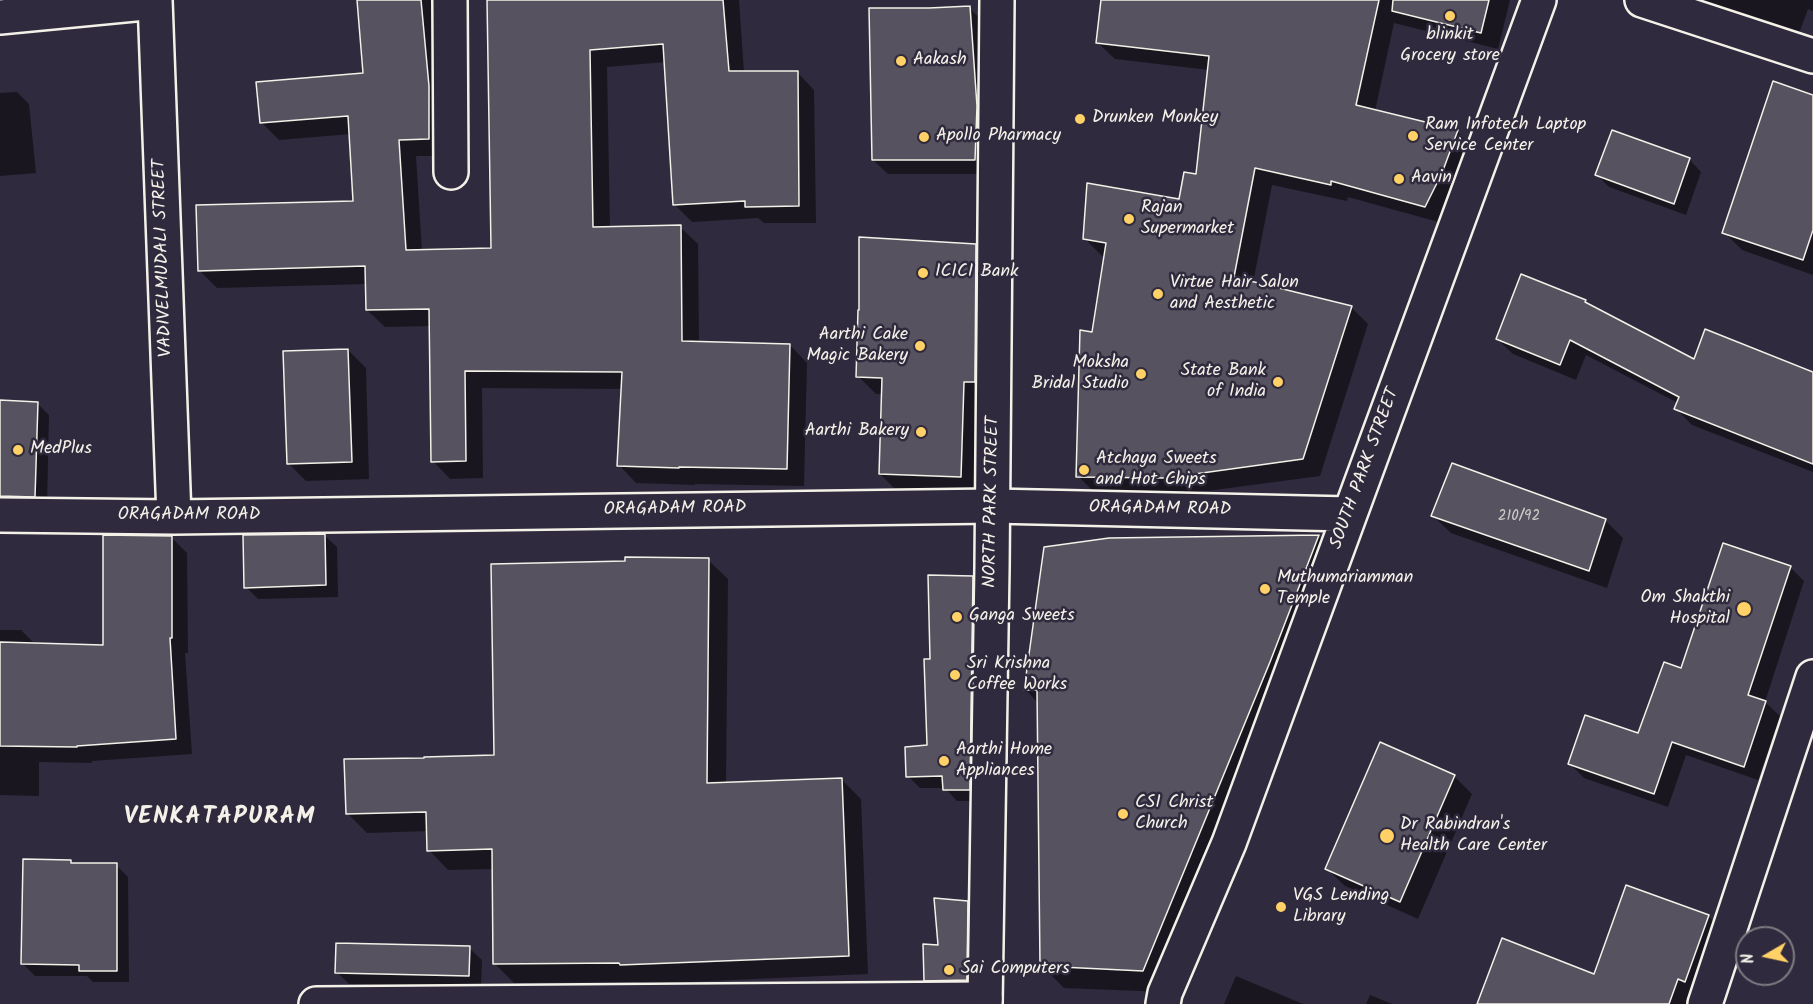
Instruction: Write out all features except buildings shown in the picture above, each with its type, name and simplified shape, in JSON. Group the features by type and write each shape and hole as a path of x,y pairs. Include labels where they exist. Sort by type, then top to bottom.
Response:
{"street":[{"path":"450,0 451,172"},
{"name":"NORTH PARK STREET","path":"985,1001 993,506 997,0"},
{"name":"SOUTH PARK STREET","path":"1163,1004 1165,993 1229,843 1539,0"},
{"path":"1642,0 1813,56"},
{"path":"0,17 155,1"},
{"name":"VADIVELMUDALI STREET","path":"155,1 174,517"},
{"name":"ORAGADAM ROAD","path":"0,515 174,517 993,506 1349,514"},
{"path":"1705,1004 1813,677"},
{"path":"315,1004 985,1001"}],"place":[{"name":"blinkit Grocery store","path":"1450,16"},
{"name":"Aakash","path":"901,61"},
{"name":"Drunken Monkey","path":"1080,119"},
{"name":"Ram Infotech Laptop Service Center","path":"1413,136"},
{"name":"Apollo Pharmacy","path":"924,137"},
{"name":"Aavin","path":"1399,179"},
{"name":"Rajan Supermarket","path":"1129,219"},
{"name":"ICICI Bank","path":"923,273"},
{"name":"Virtue Hair Salon and Aesthetic","path":"1158,294"},
{"name":"Aarthi Cake Magic Bakery","path":"920,346"},
{"name":"Moksha Bridal Studio","path":"1141,374"},
{"name":"State Bank of India","path":"1278,382"},
{"name":"Aarthi Bakery","path":"921,432"},
{"name":"MedPlus","path":"18,450"},
{"name":"Atchaya Sweets and Hot Chips","path":"1084,470"},
{"name":"Muthumariamman Temple","path":"1265,589"},
{"name":"Om Shakthi Hospital","path":"1744,609"},
{"name":"Ganga Sweets","path":"957,617"},
{"name":"Sri Krishna Coffee Works","path":"955,675"},
{"name":"Aarthi Home Appliances","path":"944,761"},
{"name":"CSI Christ Church","path":"1123,814"},
{"name":"Dr Rabindran's Health Care Center","path":"1387,836"},
{"name":"VGS Lending Library","path":"1281,907"},
{"name":"Sai Computers","path":"949,970"}],"district":[{"name":"VENKATAPURAM","path":"220,819"}]}
